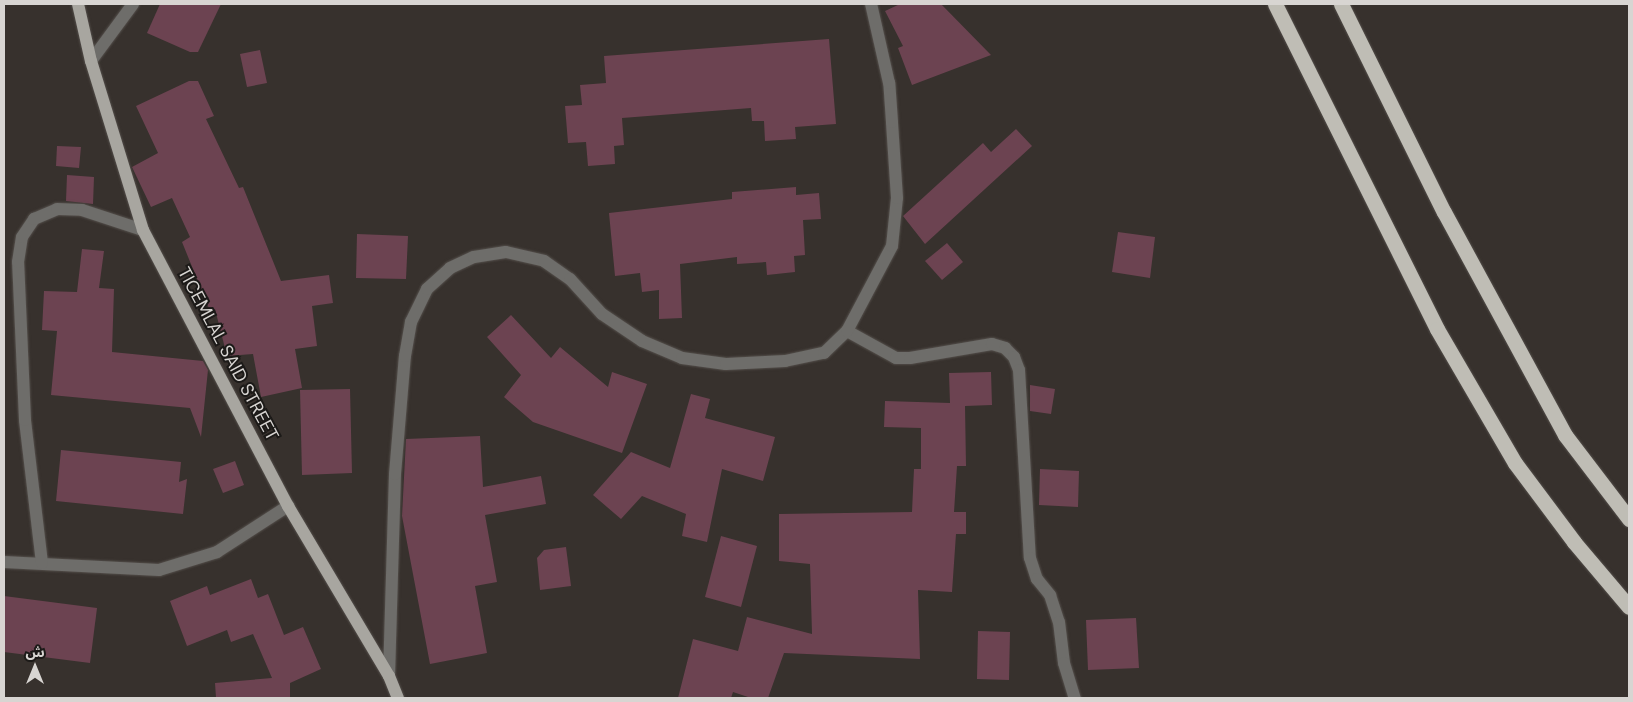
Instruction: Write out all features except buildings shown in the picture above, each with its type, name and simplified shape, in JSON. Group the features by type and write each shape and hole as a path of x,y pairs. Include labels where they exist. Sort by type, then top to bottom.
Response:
{"highway":[{"path":"1275,4 1437,328 1515,463 1574,542 1629,607"},
{"path":"1341,4 1444,212 1565,435 1629,518"}],"main road":[{"name":"TICEMLAL SAID STREET","path":"78,4 91,61 144,230 288,506 389,676 398,698"}],"street":[{"path":"91,61 133,4"},
{"path":"389,676 395,474 405,356 411,322 427,290 450,268 474,257 506,252 544,261 570,278 602,314 642,341 682,358 726,364 786,361 824,353 847,331 892,246 897,198 889,83 870,4"},
{"path":"42,563 25,420 18,262 22,237 34,219 57,209 82,210 144,230"},
{"path":"847,331 896,358 910,358 992,344 1006,348 1014,357 1019,370 1030,558 1037,580 1050,595 1059,622 1064,663 1075,698"},
{"path":"4,562 159,570 217,552 288,506"}]}
